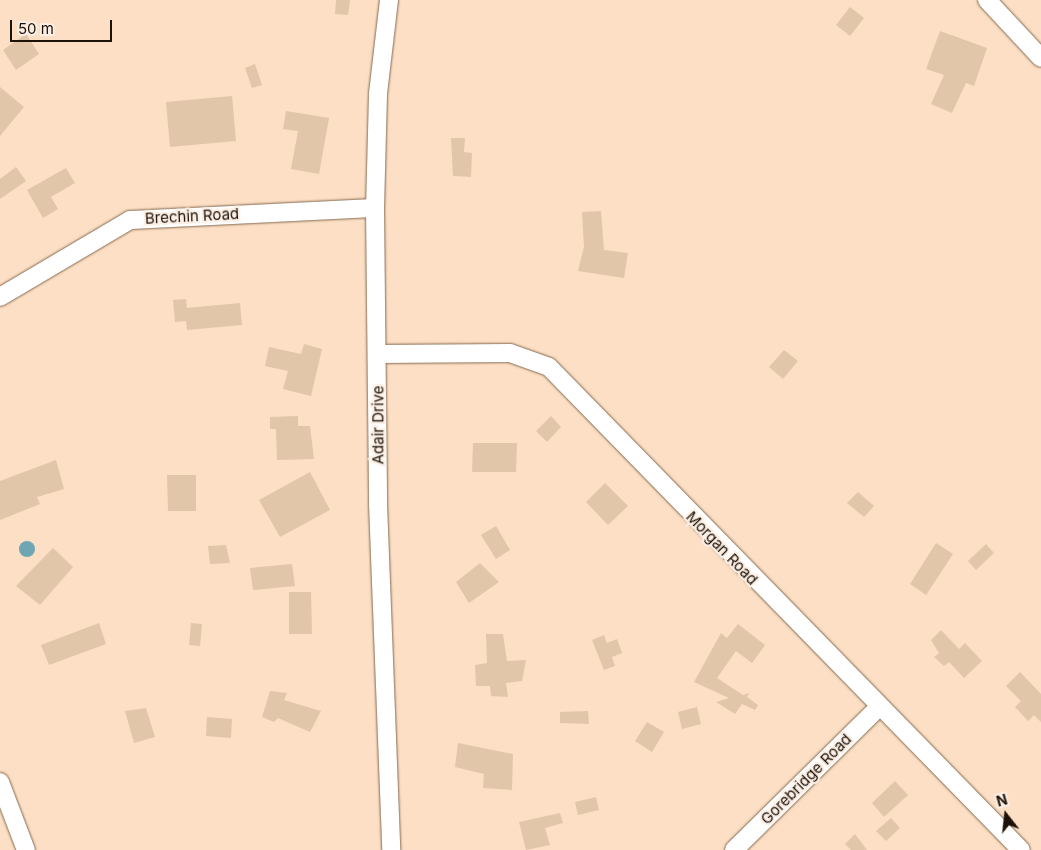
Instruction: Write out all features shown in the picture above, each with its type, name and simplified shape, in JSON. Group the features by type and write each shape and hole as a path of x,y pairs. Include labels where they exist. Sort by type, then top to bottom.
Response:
{"street":[{"name":"Adair Drive","path":"388,0 378,94 375,208 378,354 378,504 391,850"},
{"path":"987,0 1041,58"},
{"name":"Brechin Road","path":"0,296 130,220 375,208"},
{"name":"Morgan Road","path":"378,354 510,353 549,367 878,708 1021,850"},
{"name":"Gorebridge Road","path":"734,850 878,708"},
{"path":"0,782 26,850"}],"water":[{"path":"24,541 30,541 35,546 33,555 24,557 19,552 19,546"}],"building":[{"path":"336,0 350,0 348,15 335,14"},
{"path":"850,7 864,18 850,36 836,25"},
{"path":"940,31 987,48 974,86 966,83 952,113 931,104 944,75 926,69"},
{"path":"26,34 39,54 16,70 3,50"},
{"path":"255,64 262,85 252,88 245,68"},
{"path":"0,87 24,107 0,136"},
{"path":"232,96 236,141 170,147 166,102"},
{"path":"286,111 329,118 319,174 291,169 298,131 283,129"},
{"path":"451,138 465,138 464,152 472,153 471,177 453,176"},
{"path":"16,167 26,181 0,199 0,179"},
{"path":"66,168 75,183 51,197 58,209 43,218 27,190"},
{"path":"601,211 604,250 628,253 624,278 578,271 584,247 582,212"},
{"path":"186,299 187,308 240,303 242,325 187,330 186,321 175,322 173,300"},
{"path":"304,344 322,349 311,396 283,389 288,371 265,366 269,347 301,354"},
{"path":"784,350 798,361 783,379 769,367"},
{"path":"298,416 298,426 310,426 314,459 277,460 276,429 270,429 270,417"},
{"path":"551,416 561,427 547,442 536,431"},
{"path":"473,443 517,443 516,472 472,472"},
{"path":"56,460 64,489 37,497 40,504 0,520 0,481"},
{"path":"310,472 330,510 280,537 259,500"},
{"path":"167,475 196,475 196,511 168,511"},
{"path":"605,483 628,506 608,525 586,502"},
{"path":"858,492 874,506 864,517 847,503"},
{"path":"496,526 510,550 496,559 481,535"},
{"path":"936,543 953,554 926,595 910,584"},
{"path":"986,544 994,553 976,570 968,561"},
{"path":"226,545 230,563 210,564 208,546"},
{"path":"53,548 73,567 40,605 16,586"},
{"path":"480,563 499,582 469,603 456,582"},
{"path":"292,564 295,586 253,590 250,568"},
{"path":"289,592 311,592 312,634 289,634"},
{"path":"99,623 106,644 49,665 41,645"},
{"path":"191,623 202,624 200,646 189,645"},
{"path":"738,624 765,645 752,663 736,651 717,678 743,695 749,693 747,697 758,705 755,710 742,704 735,714 716,702 729,698 694,682 721,633 727,638"},
{"path":"941,630 959,649 965,643 982,661 964,678 949,662 944,666 934,657 939,653 931,640"},
{"path":"486,634 503,634 507,661 526,660 522,681 506,683 508,697 491,696 490,686 476,686 475,665 487,663"},
{"path":"604,635 607,643 617,639 622,653 612,657 615,666 604,670 592,640"},
{"path":"1020,672 1041,694 1041,722 1034,715 1028,721 1015,707 1021,701 1006,686"},
{"path":"270,691 287,693 284,700 321,711 310,732 278,718 274,722 262,717"},
{"path":"697,707 701,724 682,729 678,712"},
{"path":"146,708 155,737 134,743 125,711"},
{"path":"588,711 589,724 560,723 560,712"},
{"path":"207,717 232,719 231,738 206,736"},
{"path":"647,722 664,732 652,752 635,741"},
{"path":"458,743 513,754 512,790 483,788 484,774 455,767"},
{"path":"895,781 908,795 884,817 872,803"},
{"path":"596,797 599,810 578,815 575,802"},
{"path":"560,813 563,823 545,828 550,845 526,850 519,822"},
{"path":"891,818 900,828 886,841 876,831"},
{"path":"855,834 867,850 851,850 845,844"}]}
